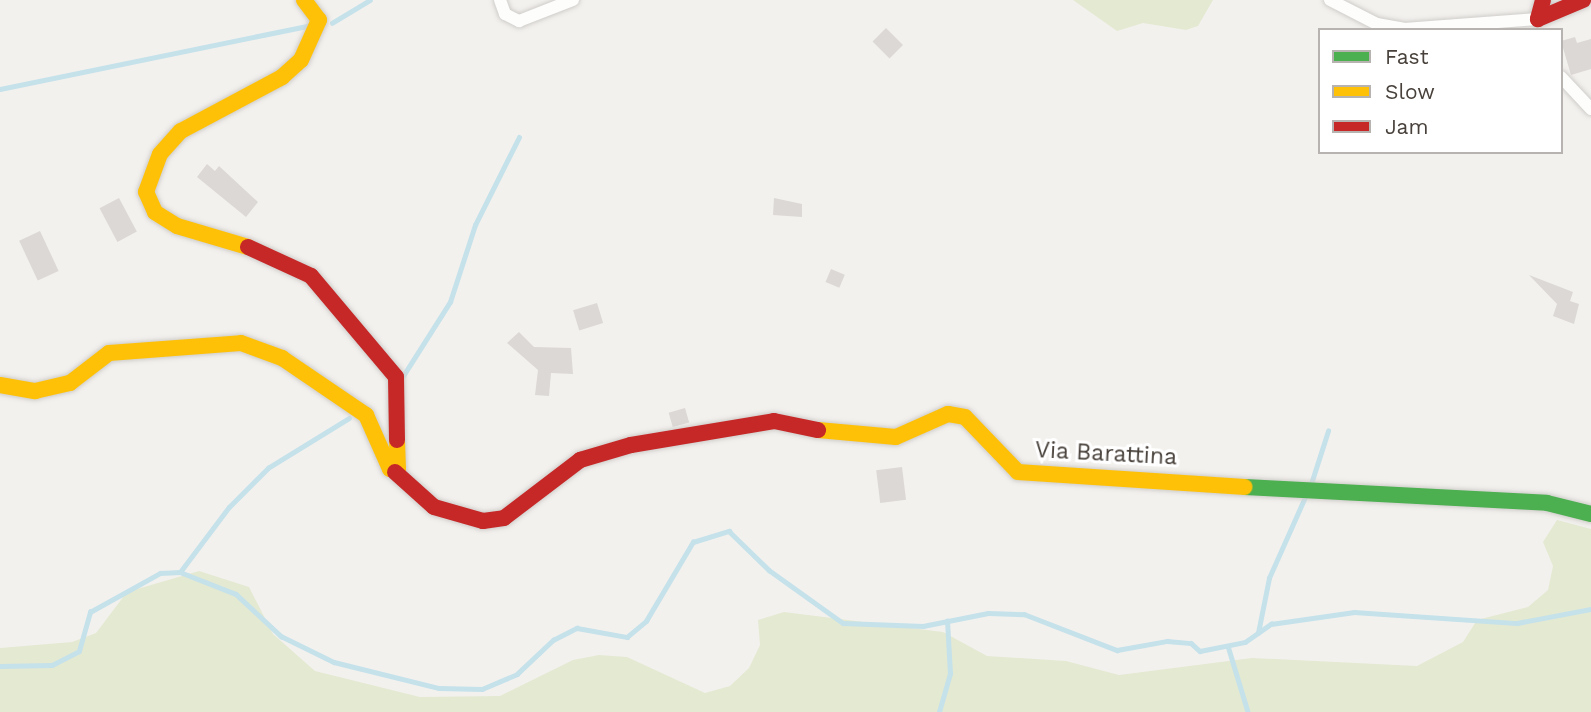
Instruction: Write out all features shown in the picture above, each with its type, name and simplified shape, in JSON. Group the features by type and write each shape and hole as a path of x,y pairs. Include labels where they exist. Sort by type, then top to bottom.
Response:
{"street":[{"path":"304,0 319,20 301,60 282,77 181,131 160,153 146,192 155,212 177,226 245,245 311,276 396,377 401,464 395,472"},
{"path":"500,0 505,14 519,21 573,0"},
{"path":"1330,0 1377,24 1399,28"},
{"path":"1530,23 1542,0"},
{"path":"1425,28 1530,23 1583,0"},
{"path":"1563,79 1591,109"},
{"name":"Via Barattina","path":"0,384 35,391 70,383 108,353 241,343 282,358 366,415 395,472 408,490 434,507 483,520 504,517 580,460 631,445 774,421 850,437 896,437 948,414 965,417 1018,472 1042,477 1547,503 1591,514"}],"green space":[{"path":"1073,0 1213,0 1198,26 1186,30 1143,23 1117,31"},
{"path":"1557,520 1591,529 1591,712 0,712 0,648 72,642 96,633 127,592 199,571 249,587 273,634 315,671 420,697 500,696 573,660 599,655 627,657 705,693 730,686 749,668 760,645 758,620 784,612 943,632 987,656 1066,661 1119,675 1252,658 1417,666 1463,642 1477,620 1528,607 1548,590 1553,566 1543,542"}],"building":[{"path":"886,28 903,45 890,58 873,41"},
{"path":"1575,37 1577,43 1591,39 1591,69 1571,75 1563,40"},
{"path":"207,164 215,171 219,166 258,202 246,217 197,177"},
{"path":"119,198 137,232 117,242 100,208"},
{"path":"774,198 802,204 802,217 773,215"},
{"path":"40,231 59,271 38,281 19,241"},
{"path":"831,269 845,275 839,288 826,282"},
{"path":"1529,275 1573,292 1570,301 1579,304 1574,324 1553,316 1557,304"},
{"path":"597,303 603,323 579,330 573,310"},
{"path":"519,332 534,347 571,348 573,374 551,373 549,396 535,395 538,370 507,343"},
{"path":"685,408 689,422 673,427 669,413"},
{"path":"902,467 906,500 880,503 876,470"}],"waterway":[{"path":"332,23 370,0"},
{"path":"0,89 312,25"},
{"path":"403,376 450,302 475,225 519,137"},
{"path":"180,572 229,507 268,468 349,418"},
{"path":"1310,487 1328,431"},
{"path":"1258,633 1269,578 1306,495"},
{"path":"0,666 52,665 79,651 90,612 160,573 180,572 236,594 281,636 334,662 439,688 482,689 517,674 553,640 577,628 627,637 646,621 693,542 729,531 769,570 843,623 923,626 988,613 1024,614 1117,650 1167,641 1191,643 1200,651 1245,642 1271,624 1354,612 1517,623 1591,609"},
{"path":"939,712 950,674 947,621"},
{"path":"1228,646 1248,712"}],"traffic: fast":[{"path":"1245,487 1547,503 1591,514"}],"traffic: slow":[{"path":"248,247 177,226 155,212 146,192 160,154 181,131 282,77 301,60 319,20 304,0"},
{"path":"0,385 35,391 70,383 109,353 241,343 282,358 366,415 390,469 398,469 397,440"},
{"path":"818,430 896,437 948,414 965,417 1018,472 1245,487"}],"traffic: jam":[{"path":"1543,0 1538,19 1583,0"},
{"path":"248,247 311,276 396,377 397,440"},
{"path":"395,472 434,507 483,521 504,518 580,460 631,445 774,421 818,430"}]}
